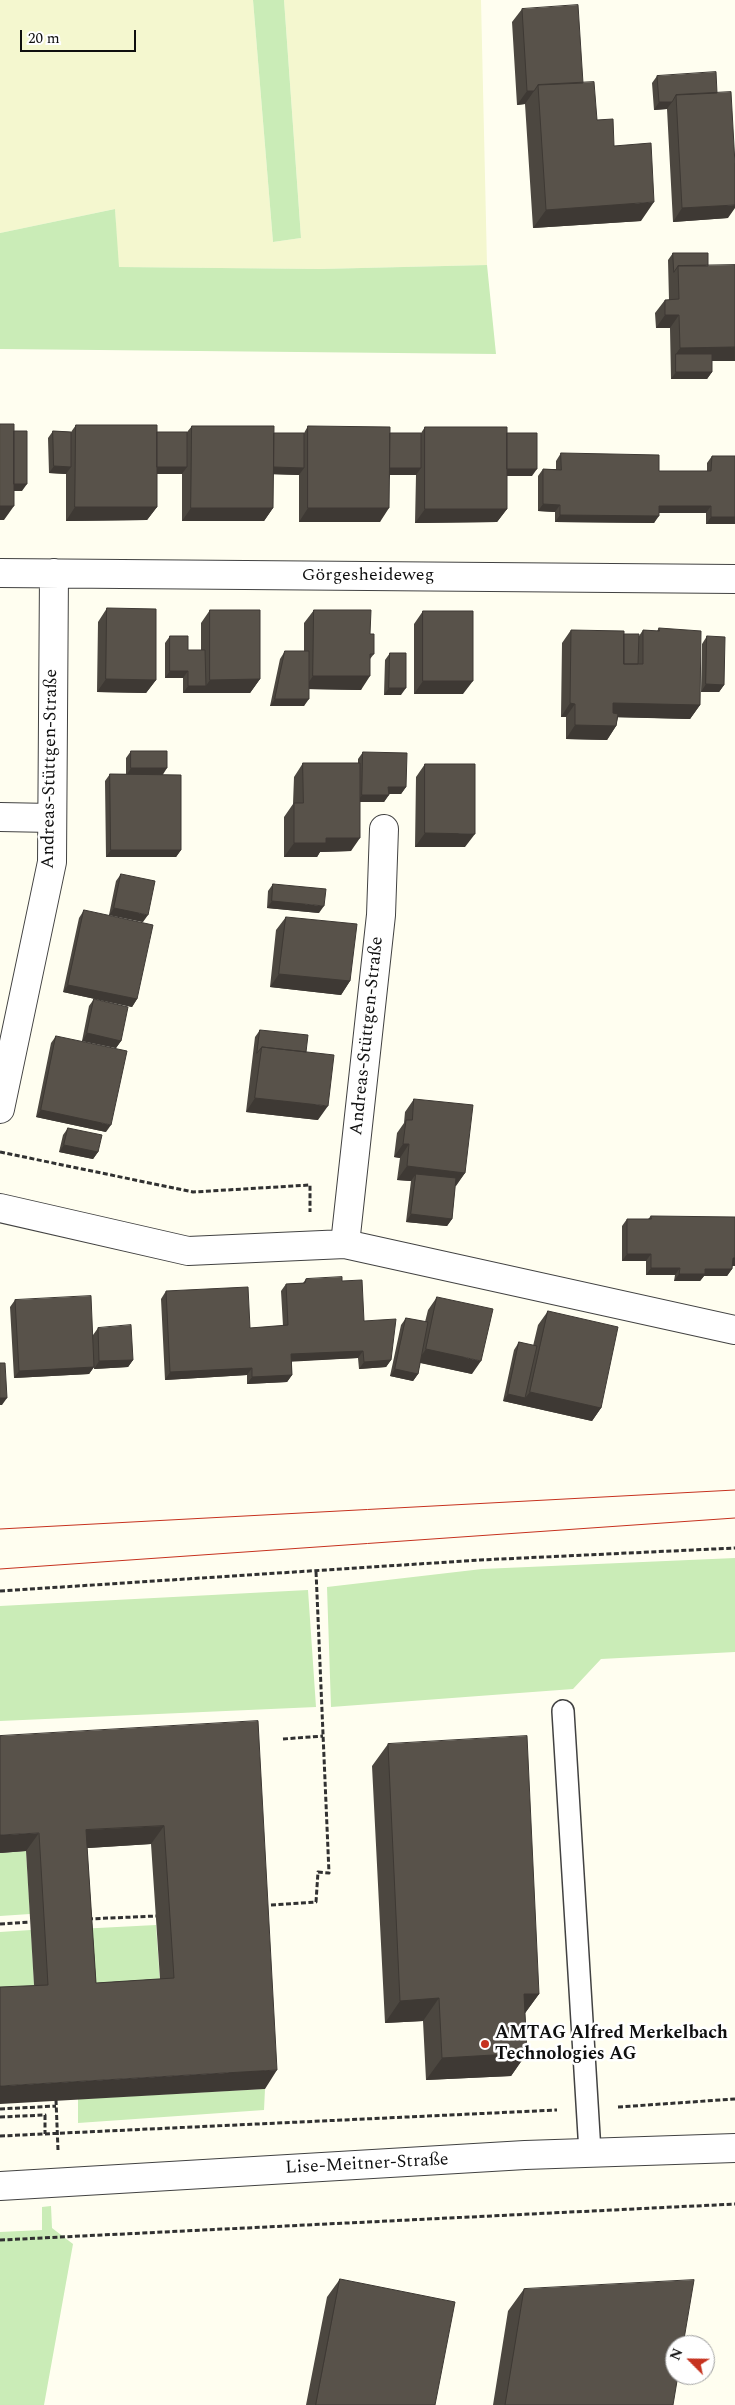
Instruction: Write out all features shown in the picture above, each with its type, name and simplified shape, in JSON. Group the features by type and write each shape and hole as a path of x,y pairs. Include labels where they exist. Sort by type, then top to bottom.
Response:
{"street":[{"name":"Görgesheideweg","path":"0,573 735,579"},
{"name":"Andreas-Stüttgen-Straße","path":"0,1109 52,862 54,573"},
{"path":"0,817 52,818"},
{"name":"Andreas-Stüttgen-Straße","path":"345,1244 381,915 384,828"},
{"path":"0,1208 188,1251 345,1244 735,1330"},
{"name":"Lise-Meitner-Straße","path":"0,2186 590,2152 735,2148"}],"lane":[{"path":"563,1711 590,2152"}],"path":[{"path":"0,1152 194,1192 310,1185 310,1245"},
{"path":"0,1591 480,1560 735,1548"},
{"path":"270,1905 316,1902 318,1872 329,1873 316,1571"},
{"path":"283,1739 323,1736"},
{"path":"78,1919 156,1916"},
{"path":"0,1924 30,1922"},
{"path":"56,2100 58,2133"},
{"path":"0,2109 56,2106"},
{"path":"0,2117 45,2115 45,2134"},
{"path":"0,2136 375,2118"},
{"path":"0,2240 735,2204"}],"green space":[{"path":"0,0 253,0 273,242 301,238 284,0 481,0 487,265 320,269 118,267 115,209 0,233"},
{"path":"253,0 284,0 301,238 273,242"},
{"path":"115,209 119,267 320,269 487,265 496,354 0,349 0,233"},
{"path":"735,1558 735,1652 601,1659 573,1689 331,1707 327,1587 482,1569"},
{"path":"308,1590 316,1707 0,1721 0,1606"},
{"path":"26,1851 30,1914 0,1916 0,1853"},
{"path":"156,1925 161,1996 83,2001 78,1929"},
{"path":"31,1930 35,2003 0,2005 0,1932"},
{"path":"265,2089 264,2110 78,2123 78,2099"},
{"path":"51,2206 52,2228 73,2244 44,2405 0,2405 0,2232 42,2230 42,2207"}],"building":[{"path":"578,5 583,83 538,85 534,91 527,91 522,9"},
{"path":"716,72 717,93 676,95 672,102 659,102 657,76"},
{"path":"594,82 597,120 613,119 614,146 651,143 654,202 546,210 538,85"},
{"path":"731,92 735,205 682,208 676,95"},
{"path":"673,253 708,253 708,266 678,266 674,272"},
{"path":"735,265 735,347 680,348 679,315 665,315 665,300 679,299 678,266"},
{"path":"676,354 712,354 712,372 676,372"},
{"path":"0,424 14,424 14,506 0,506"},
{"path":"76,425 157,425 157,507 75,507"},
{"path":"192,426 274,426 273,508 191,508"},
{"path":"308,426 390,427 389,508 308,508"},
{"path":"425,427 507,427 507,509 425,509"},
{"path":"14,431 27,431 27,484 14,484"},
{"path":"53,431 71,432 71,467 54,466"},
{"path":"157,432 187,432 187,467 157,467"},
{"path":"274,433 304,433 304,468 274,467"},
{"path":"390,433 421,433 421,468 390,468"},
{"path":"507,433 537,433 537,469 507,469"},
{"path":"561,453 659,455 659,471 711,471 712,456 735,456 735,517 711,517 711,506 659,506 659,516 560,515 560,505 543,504 543,469 561,470"},
{"path":"107,608 156,609 156,680 106,679"},
{"path":"210,610 260,610 260,679 210,680"},
{"path":"314,610 371,610 370,634 374,634 374,654 370,654 370,676 313,676"},
{"path":"423,611 473,611 473,681 423,681"},
{"path":"659,628 701,631 700,705 613,703 613,713 618,714 616,726 575,725 575,704 570,703 571,630 624,631 624,664 643,664 643,630 659,631"},
{"path":"624,634 639,634 638,664 624,664"},
{"path":"170,636 188,636 188,650 205,650 206,686 188,686 188,671 170,671"},
{"path":"707,636 725,637 724,685 706,684"},
{"path":"285,651 309,651 309,699 275,699"},
{"path":"390,653 406,653 406,688 389,688"},
{"path":"131,751 167,751 167,768 131,768"},
{"path":"363,752 407,753 406,787 388,787 389,795 362,795"},
{"path":"303,763 360,763 360,838 326,838 326,843 294,843 294,803 303,803"},
{"path":"425,764 475,764 475,834 425,833"},
{"path":"110,774 181,775 181,850 111,850"},
{"path":"121,874 155,881 148,915 114,908"},
{"path":"273,884 326,889 324,906 272,901"},
{"path":"84,910 153,925 137,999 68,985"},
{"path":"286,917 357,924 350,981 279,974"},
{"path":"94,999 128,1007 121,1041 87,1033"},
{"path":"260,1030 308,1035 306,1052 262,1047 257,1053"},
{"path":"56,1036 127,1051 111,1125 41,1110"},
{"path":"262,1047 334,1055 328,1106 255,1098"},
{"path":"414,1099 473,1105 465,1173 407,1166 409,1144 403,1144 406,1120 412,1120"},
{"path":"68,1128 102,1135 98,1152 64,1145"},
{"path":"416,1174 456,1178 452,1219 411,1214"},
{"path":"651,1216 735,1217 735,1258 733,1258 732,1269 705,1269 705,1274 679,1274 680,1268 651,1268 651,1254 627,1254 627,1219 651,1219"},
{"path":"342,1277 342,1281 362,1280 364,1321 396,1319 391,1360 364,1362 363,1351 291,1354 292,1375 252,1377 252,1368 170,1372 166,1291 248,1287 250,1328 288,1325 286,1284 305,1283 306,1279"},
{"path":"91,1296 94,1367 19,1371 15,1300"},
{"path":"437,1297 493,1309 481,1361 426,1349"},
{"path":"548,1311 618,1327 601,1408 530,1392"},
{"path":"406,1318 428,1322 418,1374 395,1369"},
{"path":"131,1325 133,1360 99,1361 98,1328"},
{"path":"519,1342 537,1346 525,1398 508,1394"},
{"path":"0,1363 5,1363 7,1398 0,1398"},
{"path":"258,1721 277,2070 0,2086 0,1987 48,1985 39,1833 0,1835 0,1736","holes":["164,1826 174,1978 96,1983 86,1830"]},
{"path":"527,1736 539,1994 524,1994 527,2053 442,2058 439,1998 400,2001 388,1744"},
{"path":"340,2279 455,2302 435,2405 316,2405"},
{"path":"694,2280 685,2335 665,2335 665,2385 676,2385 673,2405 505,2405 524,2289"}],"tram line":[{"path":"0,1529 735,1490"},
{"path":"0,1569 735,1518"}],"place":[{"name":"AMTAG Alfred Merkelbach Technologies AG","path":"485,2044"}]}
